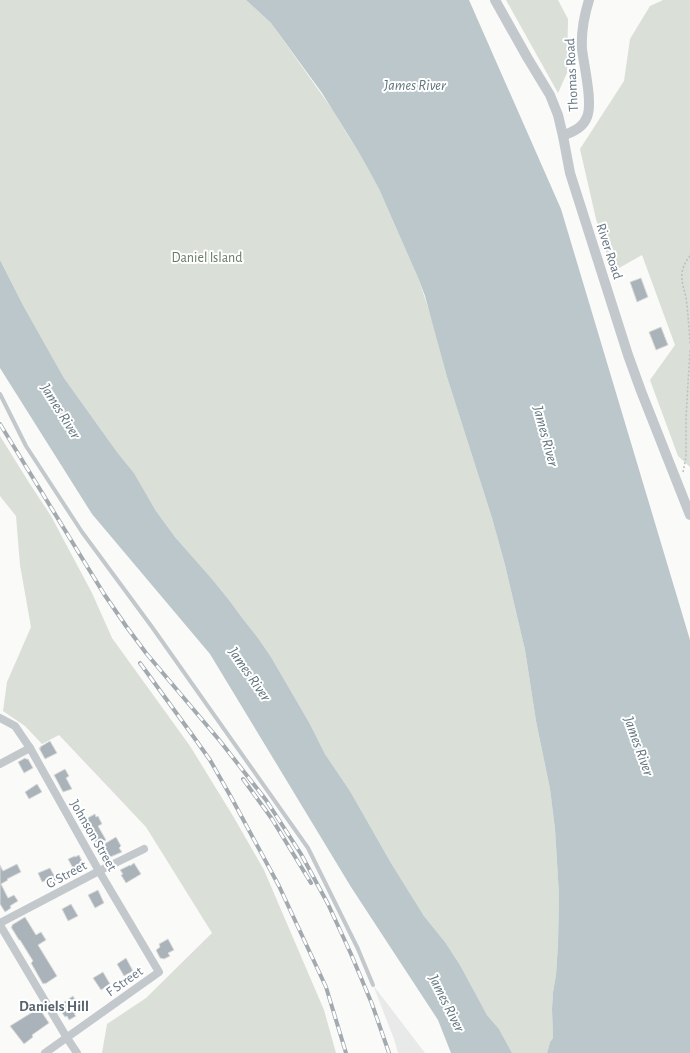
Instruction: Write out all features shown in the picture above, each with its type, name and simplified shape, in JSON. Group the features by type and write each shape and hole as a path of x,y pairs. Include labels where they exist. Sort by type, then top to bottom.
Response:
{"street":[{"name":"River Road","path":"495,0 550,95 558,115 570,173 628,355 641,392 690,515"},
{"name":"Thomas Road","path":"563,136 579,128 588,116 589,105 582,37 583,24 589,0"},
{"name":"Johnson Street","path":"0,718 15,726 30,748 99,871 159,972"},
{"path":"0,764 30,748"},
{"name":"G Street","path":"0,924 99,871 144,849"},
{"path":"0,924 66,1038 77,1053"},
{"name":"F Street","path":"46,1053 159,972"}],"lane":[{"path":"0,394 26,446 82,532 152,627 308,848 358,949 373,985"}],"path":[{"path":"690,256 684,265 682,279 689,321 690,344"},
{"path":"678,485 684,470 686,457 686,418 690,350"}],"shaded area":[{"path":"373,985 425,1053 398,1053"}],"green space":[{"name":"Daniel Island","path":"0,0 246,0 271,23 332,109 379,189 419,280 432,320 447,377 492,518 505,565 525,650 536,721 550,789 555,829 559,895 558,944 552,1009 553,1038 550,1042 547,1053 512,1053 499,1029 487,1015 460,965 445,942 424,916 391,863 350,791 325,754 310,724 271,657 229,600 175,537 156,511 134,473 117,452 64,378 24,307 0,260"},
{"path":"506,0 558,0 568,19 567,73 558,93"},
{"path":"663,0 690,0 690,467 678,456 650,380 675,345 642,255 612,272 596,219 580,149 624,81 630,39 650,6"},
{"path":"0,436 51,516 92,593 112,638 190,746 264,870 324,1010 336,1053 102,1053 107,1024 146,998 212,933 146,827 59,735 42,744 25,726 3,711 7,682 31,627 20,565 16,516 0,496"}],"water":[{"name":"James River","path":"246,0 469,0 561,209 690,640 690,1053 547,1053 550,1042 553,1038 552,1009 558,944 559,895 555,829 550,789 536,721 525,650 505,565 492,518 447,377 425,296 379,189 358,151 322,93 271,23"},
{"name":"James River","path":"0,260 24,307 64,378 117,452 134,473 156,511 175,537 229,600 271,657 310,724 325,754 350,791 391,863 424,916 445,942 460,965 487,1015 499,1029 512,1053 451,1053 438,1020 351,887 210,654 92,514 0,368"}],"building":[{"path":"641,278 648,297 637,302 630,282"},
{"path":"661,327 668,345 656,350 649,332"},
{"path":"50,741 57,753 45,759 39,748"},
{"path":"25,758 28,759 33,768 24,773 18,762"},
{"path":"65,769 69,776 66,778 72,789 63,792 54,775"},
{"path":"37,784 42,792 29,799 25,792"},
{"path":"95,814 96,817 98,816 102,824 98,826 106,840 95,845 80,822"},
{"path":"116,837 121,846 119,848 122,852 108,858 101,846"},
{"path":"79,855 85,867 75,872 68,859"},
{"path":"134,863 141,874 126,883 120,870"},
{"path":"17,864 21,872 7,879 8,880 1,884 8,898 14,895 18,901 10,906 11,908 5,912 0,904 0,865 3,871"},
{"path":"50,868 56,881 48,884 45,881 42,882 38,873"},
{"path":"98,890 104,903 95,908 88,895"},
{"path":"71,904 78,916 68,921 62,909"},
{"path":"25,917 36,935 41,932 46,940 38,945 57,976 45,984 43,984 31,963 33,961 11,927"},
{"path":"168,939 174,950 168,953 170,956 164,959 160,958 156,950 160,947 159,944"},
{"path":"126,958 133,971 124,976 117,964"},
{"path":"103,972 110,984 101,990 93,978"},
{"path":"73,996 81,1010 74,1014 76,1016 69,1020 60,1010 62,1009 60,1005"},
{"path":"39,1008 49,1023 32,1035 33,1037 24,1044 10,1026"}],"railway":[{"path":"0,424 104,594 126,626 146,653 220,741 266,800 301,854 328,904 351,954 372,1004 389,1053"},
{"path":"140,663 210,760 279,886 326,987 346,1053"},
{"path":"243,779 272,819 311,883"}],"district":[{"name":"Daniels Hill","path":"54,1006"}]}
